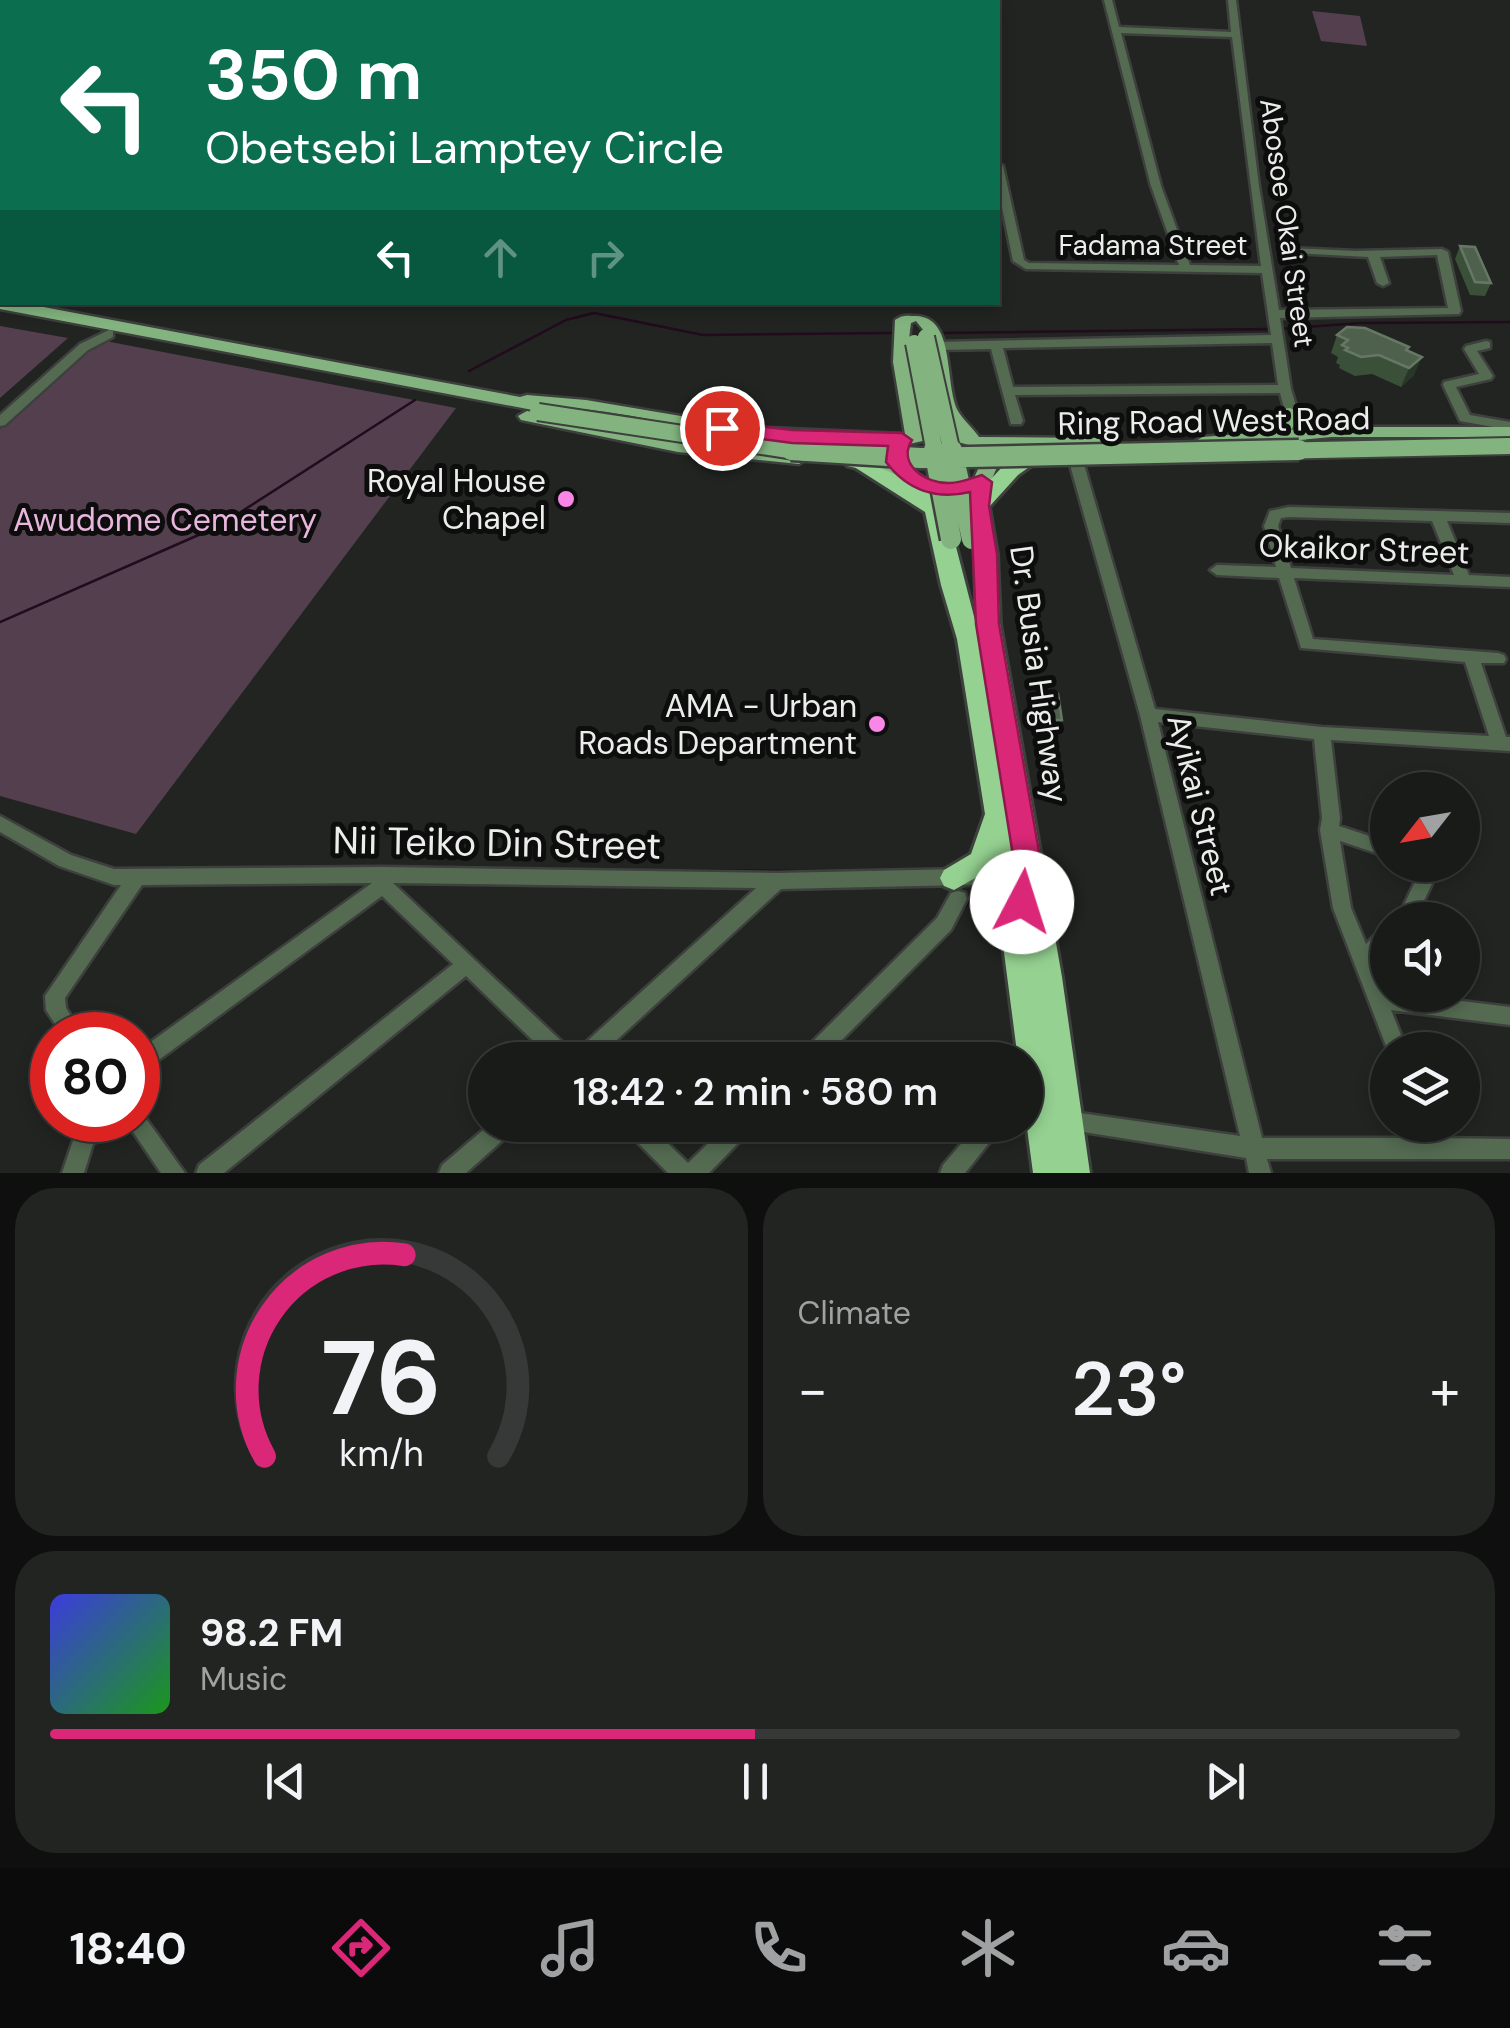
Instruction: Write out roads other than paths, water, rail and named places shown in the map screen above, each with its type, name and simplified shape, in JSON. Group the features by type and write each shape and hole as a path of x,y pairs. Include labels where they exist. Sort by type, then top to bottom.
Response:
{"highway":[{"path":"978,506 1030,452"},
{"path":"858,463 910,490 936,512"},
{"name":"Dr. Busia Highway","path":"985,474 978,506 986,554 974,609 995,804 1017,869"},
{"name":"Dr. Busia Highway","path":"914,479 936,512 952,585 974,609 1017,869 1049,1173"},
{"path":"956,888 983,861 993,834 995,804"},
{"path":"1017,869 1038,976 1051,1016 1074,1173"}],"main road":[{"path":"5,305 459,394"},
{"path":"0,316 86,339 109,334 720,443 816,454 912,446"},
{"path":"912,446 902,326 903,320 919,323"},
{"path":"919,323 953,416 975,440 985,474"},
{"path":"919,323 974,609"},
{"path":"515,404 556,401 746,432 912,446"},
{"name":"Ring Road West Road","path":"515,404 532,418 678,446 858,463 949,490 1030,452 1269,438 1300,443 1331,432 1510,438"},
{"path":"1269,438 1283,429 1290,414 1308,426 1331,432"},
{"path":"953,416 1030,452"},
{"name":"Ring Road West Road","path":"912,446 942,432 1030,452 1074,454 1510,438"},
{"name":"Ring Road West Road","path":"912,446 1510,438"},
{"path":"912,446 895,456 914,479"}],"street":[{"path":"1108,0 1156,186 1186,268"},
{"name":"Abosoe Okai Street","path":"1232,0 1285,389 1300,443"},
{"path":"1117,30 1238,35"},
{"name":"Fadama Street","path":"1000,177 1019,260 1026,266 1267,270"},
{"path":"1275,317 1455,312 1442,252 1294,250"},
{"path":"1373,254 1383,283"},
{"path":"919,323 996,346 1278,339"},
{"path":"0,422 86,339"},
{"path":"1486,345 1470,349 1487,376 1449,384 1450,392 1465,418 1510,438"},
{"path":"996,346 1016,421"},
{"path":"1006,390 1285,389"},
{"name":"Ayikai Street","path":"1074,454 1148,715 1260,1173"},
{"path":"1498,660 1307,644 1272,526 1275,514 1510,518"},
{"path":"1438,517 1464,582"},
{"name":"Okaikor Street","path":"1216,570 1286,576 1510,582"},
{"path":"1148,715 1322,733 1505,744 1471,657"},
{"path":"1322,733 1331,818 1328,830 1342,908 1370,973"},
{"name":"Nii Teiko Din Street","path":"0,823 85,870 136,878 778,881 956,888 1017,869"},
{"path":"1328,830 1370,844"},
{"path":"57,1012 55,996 136,878"},
{"path":"160,1047 383,880 548,1042"},
{"path":"600,1042 778,881"},
{"path":"826,1042 944,924 956,888"},
{"path":"1364,959 1370,953"},
{"path":"207,1173 467,964"},
{"path":"1478,1012 1510,1016"},
{"path":"1066,1121 1252,1148 1510,1148"},
{"path":"73,1173 83,1142"},
{"path":"151,1142 174,1173"},
{"path":"450,1173 486,1142"},
{"path":"651,1142 683,1173"},
{"path":"694,1173 725,1142"},
{"path":"951,1173 977,1142"},
{"path":"1427,1142 1429,1147"}],"waterway":[{"path":"469,371 566,320 594,313 703,335 891,333"},
{"path":"1279,329 1360,323 1510,322"},
{"path":"943,333 1271,329"},
{"path":"0,622 219,526 415,400"},
{"path":"680,871 823,872"},
{"path":"958,914 983,885"}],"place":[{"name":"Royal House Chapel","path":"566,499"},
{"name":"AMA - Urban Roads Department","path":"877,724"}],"park label":[{"name":"Awudome Cemetery","path":"165,520"}]}
